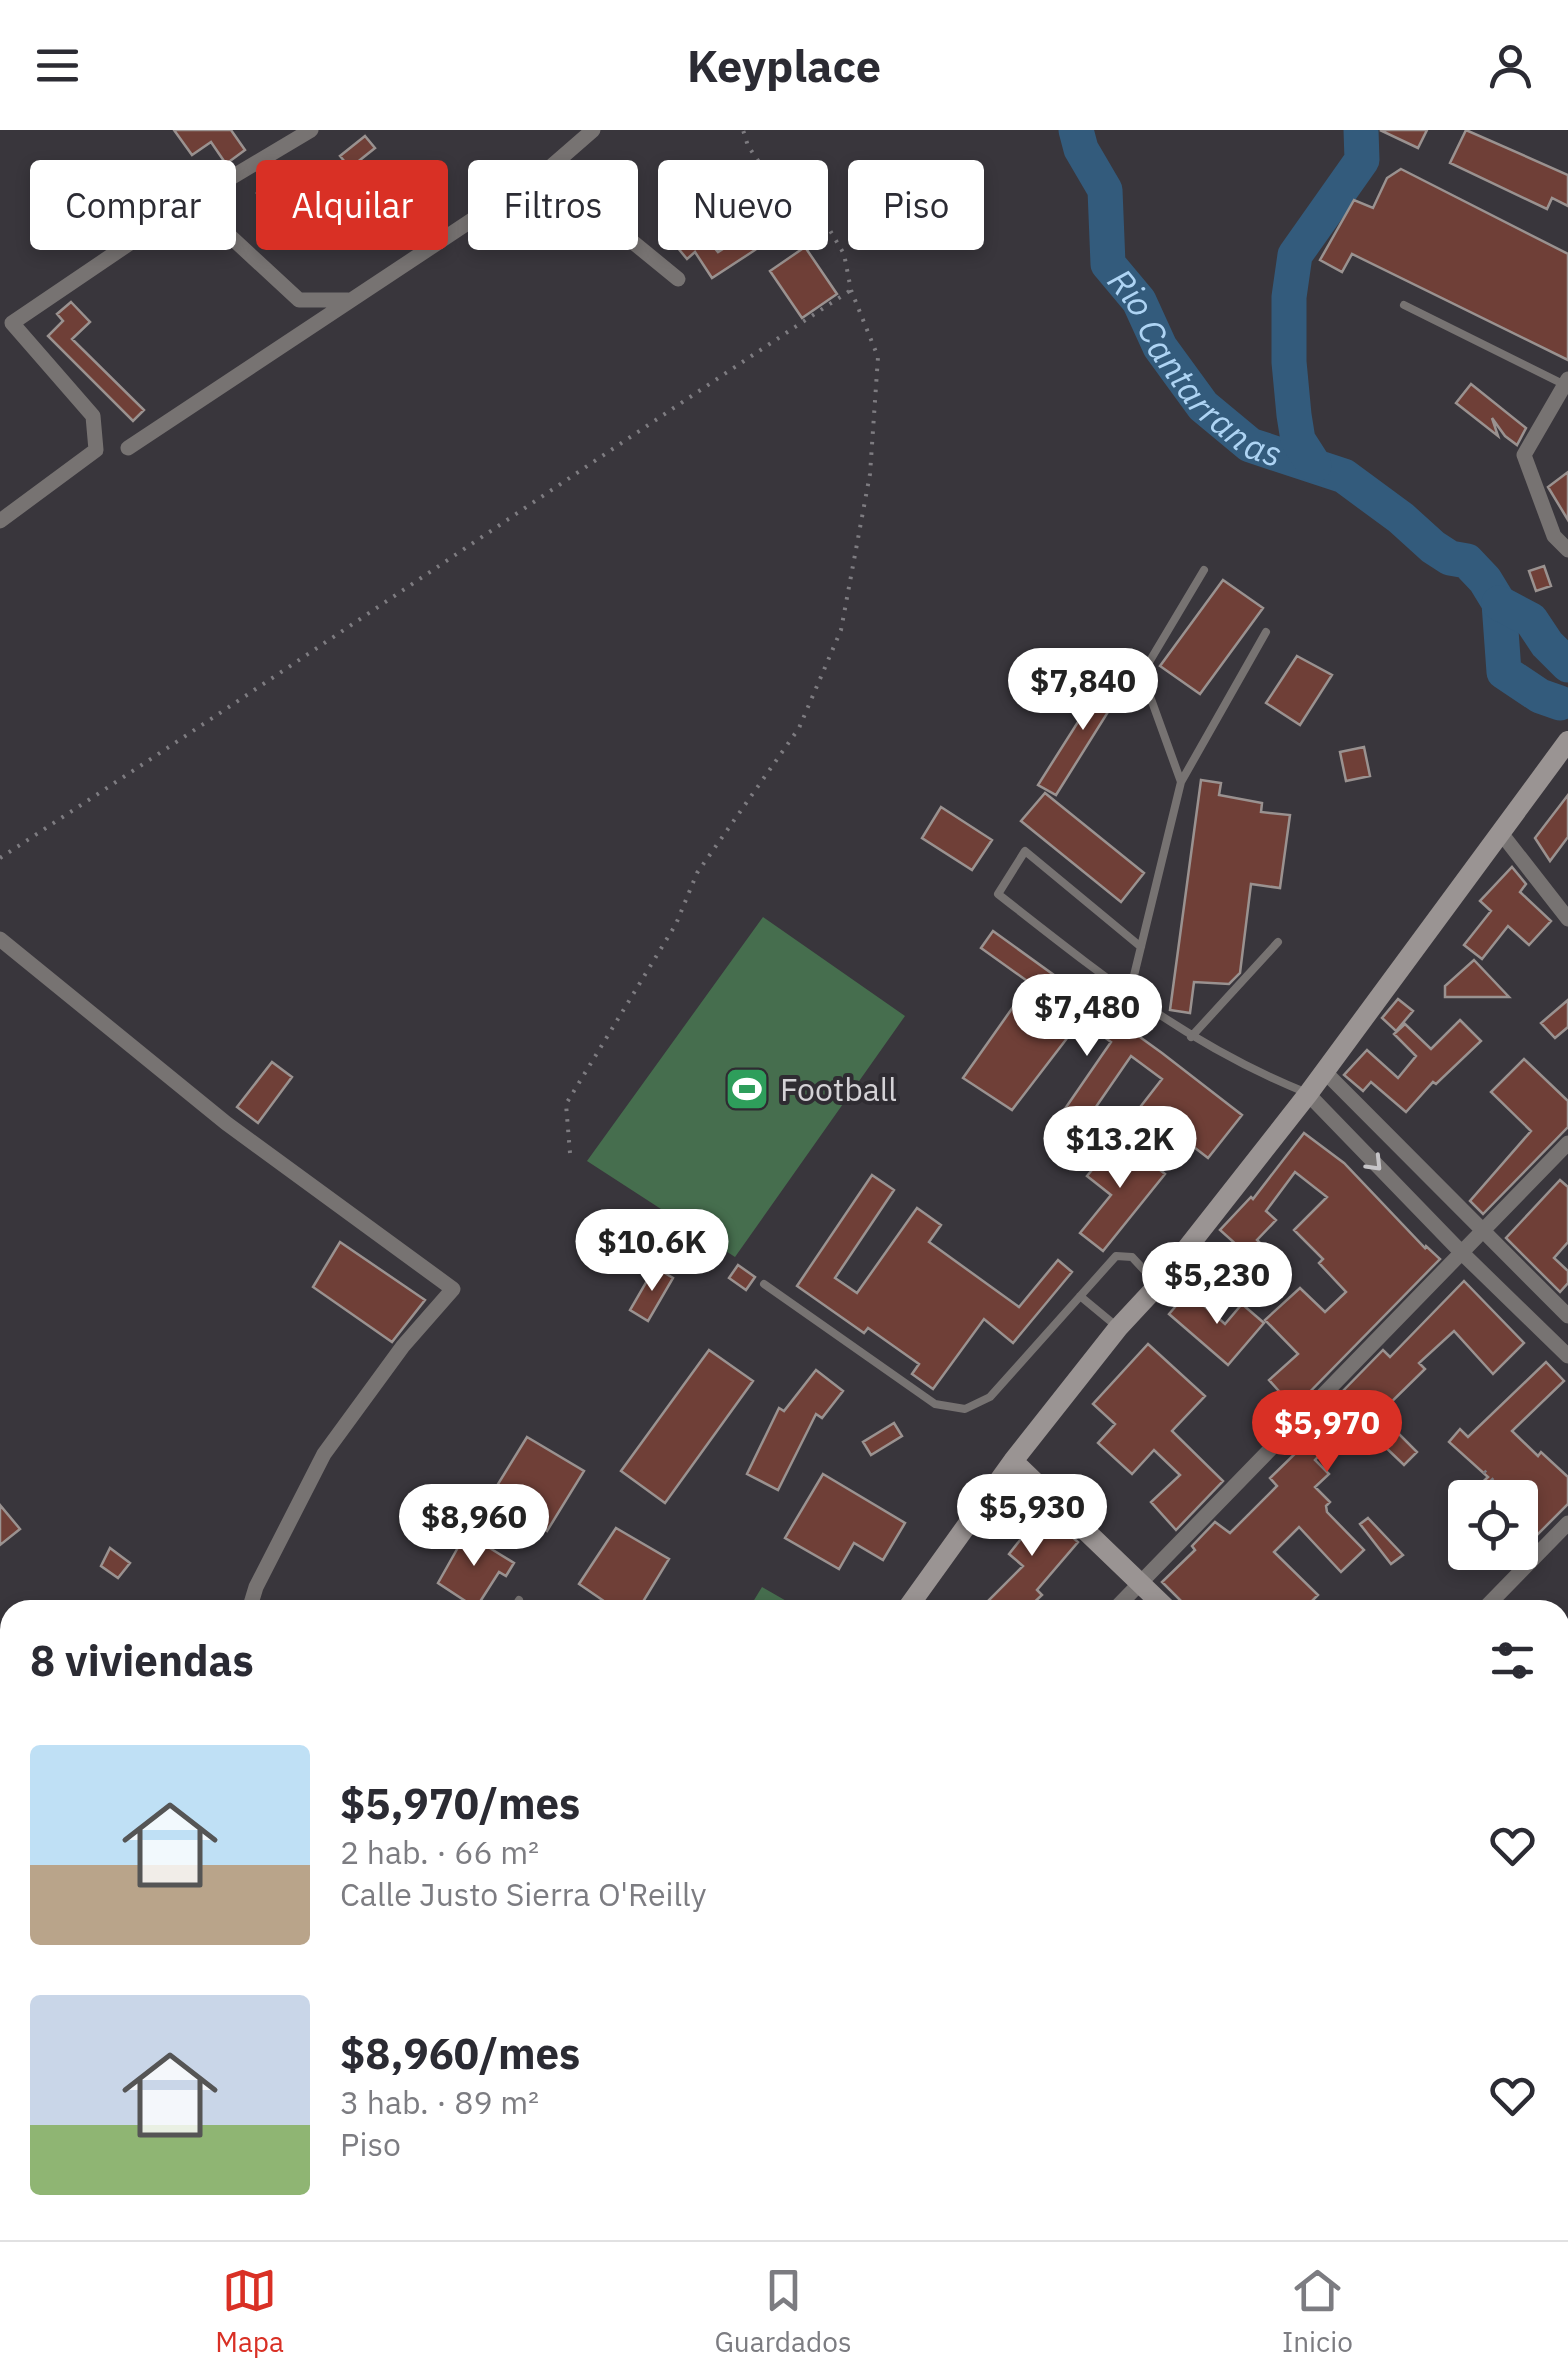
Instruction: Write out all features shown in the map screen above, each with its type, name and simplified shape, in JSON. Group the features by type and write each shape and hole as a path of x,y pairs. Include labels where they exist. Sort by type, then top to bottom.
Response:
{"street":[{"path":"236,175 311,130"},
{"path":"560,160 594,130"},
{"path":"128,448 468,222"},
{"path":"236,242 299,300 348,300"},
{"path":"638,247 678,279"},
{"path":"0,520 96,450 93,416 12,323 120,250"},
{"path":"1567,382 1524,455 1554,536 1568,550"},
{"path":"913,1600 1013,1461 1308,1094 1568,741"},
{"path":"1501,833 1568,919"},
{"path":"0,939 226,1123 453,1289 403,1346 324,1454 252,1600"},
{"path":"1324,1071 1568,1316"},
{"path":"1308,1094 1568,1356"},
{"path":"1124,1600 1568,1143"},
{"path":"1013,1461 1158,1600"},
{"path":"1492,1600 1568,1524"}],"lane":[{"path":"1404,305 1567,382"},
{"path":"1180,782 1142,674 1204,570"},
{"path":"1128,996 1180,782 1266,632"},
{"path":"1140,947 1025,851 998,894 1128,996 1190,1037 1308,1094"},
{"path":"1190,1037 1278,942"},
{"path":"764,1284 936,1404 965,1409 990,1397 1116,1256 1132,1257 1158,1285"},
{"path":"1080,1296 1118,1328"}],"path":[{"path":"570,1153 566,1104 676,924 697,873 799,728 842,630 870,474 878,357 851,290 844,254 825,222 779,191 748,146 744,130"},
{"path":"0,858 268,683 586,465 851,290"},
{"path":"1484,1471 1492,1480"},
{"path":"1538,1529 1550,1542"}],"green space":[{"name":"Football","path":"763,917 905,1016 735,1257 587,1161"},
{"path":"762,1587 785,1600 754,1600"}],"building":[{"path":"174,130 231,130 245,150 231,160 223,160 211,142 192,155"},
{"path":"1380,130 1427,130 1418,148"},
{"path":"1466,130 1568,175 1568,206 1552,198 1547,209 1450,163"},
{"path":"365,136 375,148 360,160 343,160 340,156"},
{"path":"1401,169 1568,254 1568,360 1352,254 1342,272 1320,260 1354,200 1373,208 1387,178"},
{"path":"680,250 755,250 712,278 695,252 687,259"},
{"path":"801,250 807,250 837,294 802,318 770,271"},
{"path":"71,302 90,322 72,339 144,410 133,421 48,336 63,321 57,314"},
{"path":"1471,384 1526,428 1517,445 1492,418 1498,436 1456,403"},
{"path":"1568,472 1568,520 1548,487"},
{"path":"1544,566 1551,586 1536,591 1529,571"},
{"path":"1223,580 1263,608 1200,694 1160,666"},
{"path":"1297,656 1332,675 1300,725 1266,703"},
{"path":"1111,670 1128,680 1056,795 1038,785"},
{"path":"1364,747 1370,776 1346,781 1340,752"},
{"path":"1201,780 1221,783 1219,795 1262,803 1261,812 1290,815 1280,888 1251,884 1240,973 1229,984 1194,982 1190,1013 1170,1010"},
{"path":"1045,793 1144,873 1121,902 1021,821"},
{"path":"1568,795 1568,837 1550,861 1535,838"},
{"path":"941,807 992,840 972,870 922,838"},
{"path":"1512,867 1526,884 1520,892 1551,921 1529,945 1508,926 1482,959 1464,945 1491,911 1480,901"},
{"path":"993,931 1242,1115 1208,1158 1141,1106 1162,1079 1131,1056 1069,1146 1049,1132 1111,1042 1081,1020 1012,1110 963,1078 1030,983 981,948"},
{"path":"1474,960 1509,997 1445,997 1445,986"},
{"path":"1398,999 1413,1011 1396,1031 1382,1018"},
{"path":"1568,1000 1568,1027 1555,1038 1541,1023"},
{"path":"1460,1020 1481,1041 1436,1084 1433,1082 1406,1112 1371,1082 1363,1091 1344,1075 1367,1050 1398,1078 1416,1056 1394,1034 1405,1024 1431,1049"},
{"path":"1524,1059 1568,1101 1568,1127 1483,1214 1470,1201 1531,1131 1491,1092"},
{"path":"272,1062 292,1077 258,1123 237,1107"},
{"path":"1304,1133 1344,1163 1440,1259 1294,1408 1269,1380 1298,1354 1265,1320 1300,1288 1325,1312 1346,1292 1319,1263 1323,1259 1294,1230 1327,1197 1295,1172 1266,1211 1276,1220 1257,1240 1272,1255 1263,1264 1258,1264 1220,1230 1253,1199"},
{"path":"1119,1137 1165,1174 1103,1251 1080,1233 1111,1195 1087,1176"},
{"path":"872,1175 894,1190 835,1278 857,1293 917,1208 941,1225 929,1242 1019,1307 1058,1260 1072,1272 1013,1343 984,1319 933,1389 912,1374 919,1364 868,1328 864,1333 797,1286"},
{"path":"1560,1180 1568,1187 1568,1242 1554,1258 1568,1271 1568,1283 1560,1292 1506,1238"},
{"path":"340,1242 425,1300 392,1342 313,1287"},
{"path":"738,1265 755,1277 746,1290 729,1278"},
{"path":"655,1267 673,1278 648,1321 630,1310"},
{"path":"1464,1281 1524,1343 1493,1374 1454,1331 1419,1363 1425,1369 1379,1414 1417,1452 1404,1465 1355,1418 1315,1460 1329,1474 1315,1487 1330,1502 1327,1512 1364,1550 1341,1572 1299,1527 1274,1552 1318,1595 1313,1600 1180,1600 1162,1582 1195,1550 1192,1546 1215,1522 1230,1533 1277,1486 1270,1478 1344,1406 1335,1399 1383,1350 1390,1357"},
{"path":"1188,1292 1225,1324 1242,1304 1264,1323 1228,1365 1169,1314"},
{"path":"1148,1344 1205,1396 1172,1431 1223,1481 1176,1530 1151,1502 1180,1475 1154,1450 1132,1474 1098,1443 1115,1424 1093,1404"},
{"path":"709,1350 753,1381 665,1503 621,1471"},
{"path":"1546,1362 1564,1381 1512,1431 1568,1477 1568,1504 1538,1534 1538,1480 1485,1480 1488,1477 1449,1442 1460,1429 1468,1437"},
{"path":"816,1370 843,1391 822,1418 816,1414 778,1490 747,1474 779,1408 784,1411"},
{"path":"894,1423 902,1436 871,1455 863,1442"},
{"path":"527,1437 584,1471 547,1531 490,1497"},
{"path":"823,1474 905,1523 883,1560 854,1543 839,1569 785,1538"},
{"path":"1028,1498 1078,1542 1037,1590 1042,1595 1037,1600 989,1600 1023,1566 1009,1554 1028,1530 1012,1517"},
{"path":"0,1505 20,1529 0,1545"},
{"path":"1368,1518 1403,1555 1391,1564 1360,1524"},
{"path":"469,1528 492,1542 488,1547 514,1563 506,1576 499,1572 481,1600 464,1600 438,1583"},
{"path":"616,1528 669,1559 644,1600 602,1600 579,1584"},
{"path":"110,1548 130,1563 118,1578 101,1566"}],"waterway":[{"name":"Rio Cantarranas","path":"1076,130 1081,149 1105,190 1108,264 1139,301 1160,347 1203,406 1250,445 1344,476 1433,547 1450,558 1467,561 1499,603 1504,672 1540,696 1560,703"},
{"name":"Rio Cantarranas","path":"1314,465 1298,440 1294,415 1289,297 1295,255 1362,160 1361,130"},
{"name":"Rio Cantarranas","path":"1499,603 1531,620 1568,665"}],"place":[{"name":"Football","path":"747,1089"}]}
